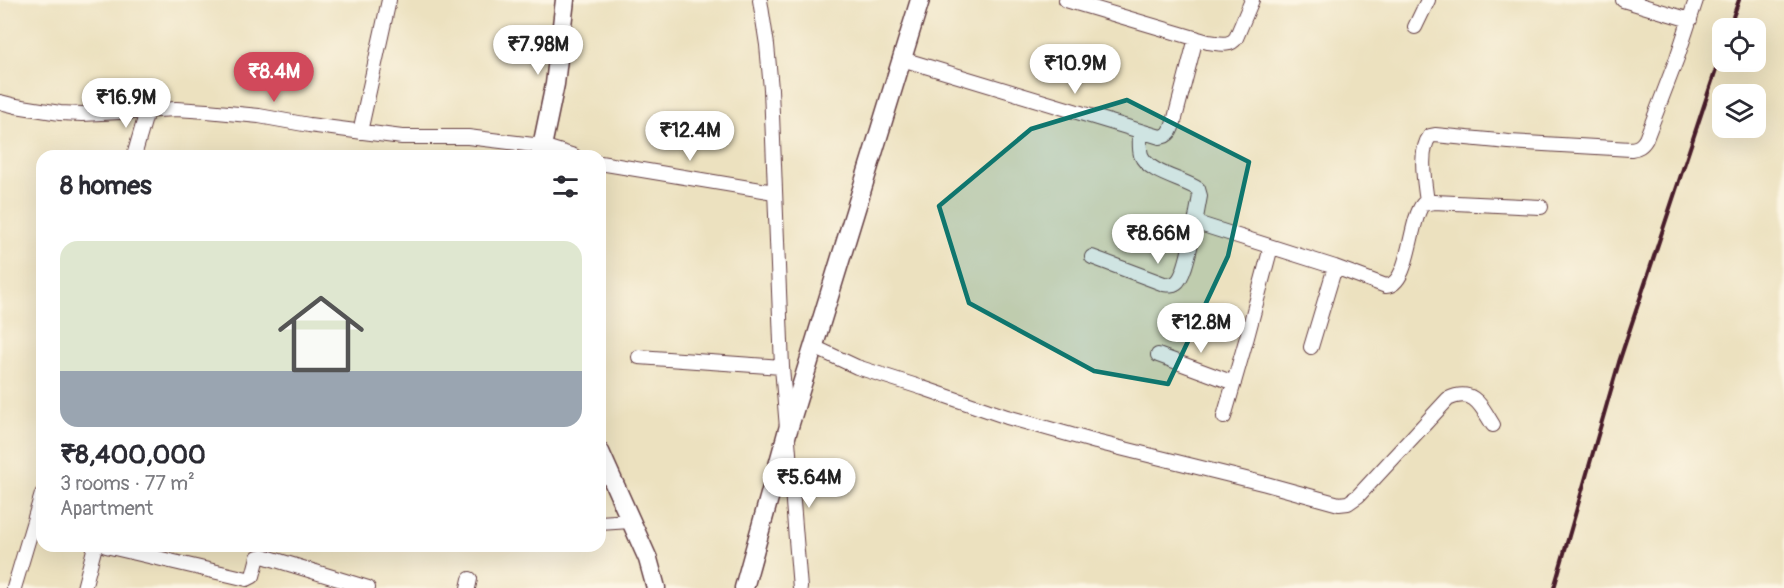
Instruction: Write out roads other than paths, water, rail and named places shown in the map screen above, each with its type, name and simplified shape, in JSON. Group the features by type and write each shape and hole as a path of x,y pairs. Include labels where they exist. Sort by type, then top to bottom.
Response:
{"street":[{"path":"360,132 389,0"},
{"path":"541,150 555,84 565,0"},
{"path":"760,0 771,89 782,367 800,588"},
{"path":"744,588 787,433 920,0"},
{"path":"1066,0 1224,44 1234,42 1252,0"},
{"path":"1415,27 1428,0"},
{"path":"1623,0 1690,20"},
{"path":"1427,202 1424,155 1430,136 1630,149 1642,145 1646,140 1677,58 1696,0"},
{"path":"902,59 1160,137 1166,136 1171,131 1196,38"},
{"path":"0,102 60,113 82,114 176,109 207,111 417,138 468,137 536,150"},
{"path":"136,150 147,111"},
{"path":"1092,257 1164,284 1174,284 1180,279 1188,254 1200,196 1198,189 1145,162 1140,152 1140,132"},
{"path":"606,164 774,192"},
{"path":"1196,218 1200,224 1335,267 1386,286 1398,280 1417,213 1423,204 1427,202 1541,207"},
{"path":"1224,417 1248,338 1271,247"},
{"path":"1311,348 1335,267"},
{"path":"813,347 857,367 1007,417 1339,504 1358,496 1448,399 1458,395 1474,398 1492,425"},
{"path":"1158,355 1234,382"},
{"path":"639,357 782,367"},
{"path":"606,466 648,559 656,588"},
{"path":"606,522 630,520"},
{"path":"14,588 36,534"},
{"path":"84,588 93,552"},
{"path":"132,552 247,579 253,576 258,557 263,556 368,588"}],"railway":[{"path":"1733,18 1739,0"},
{"path":"1554,588 1619,362 1715,72"}]}
